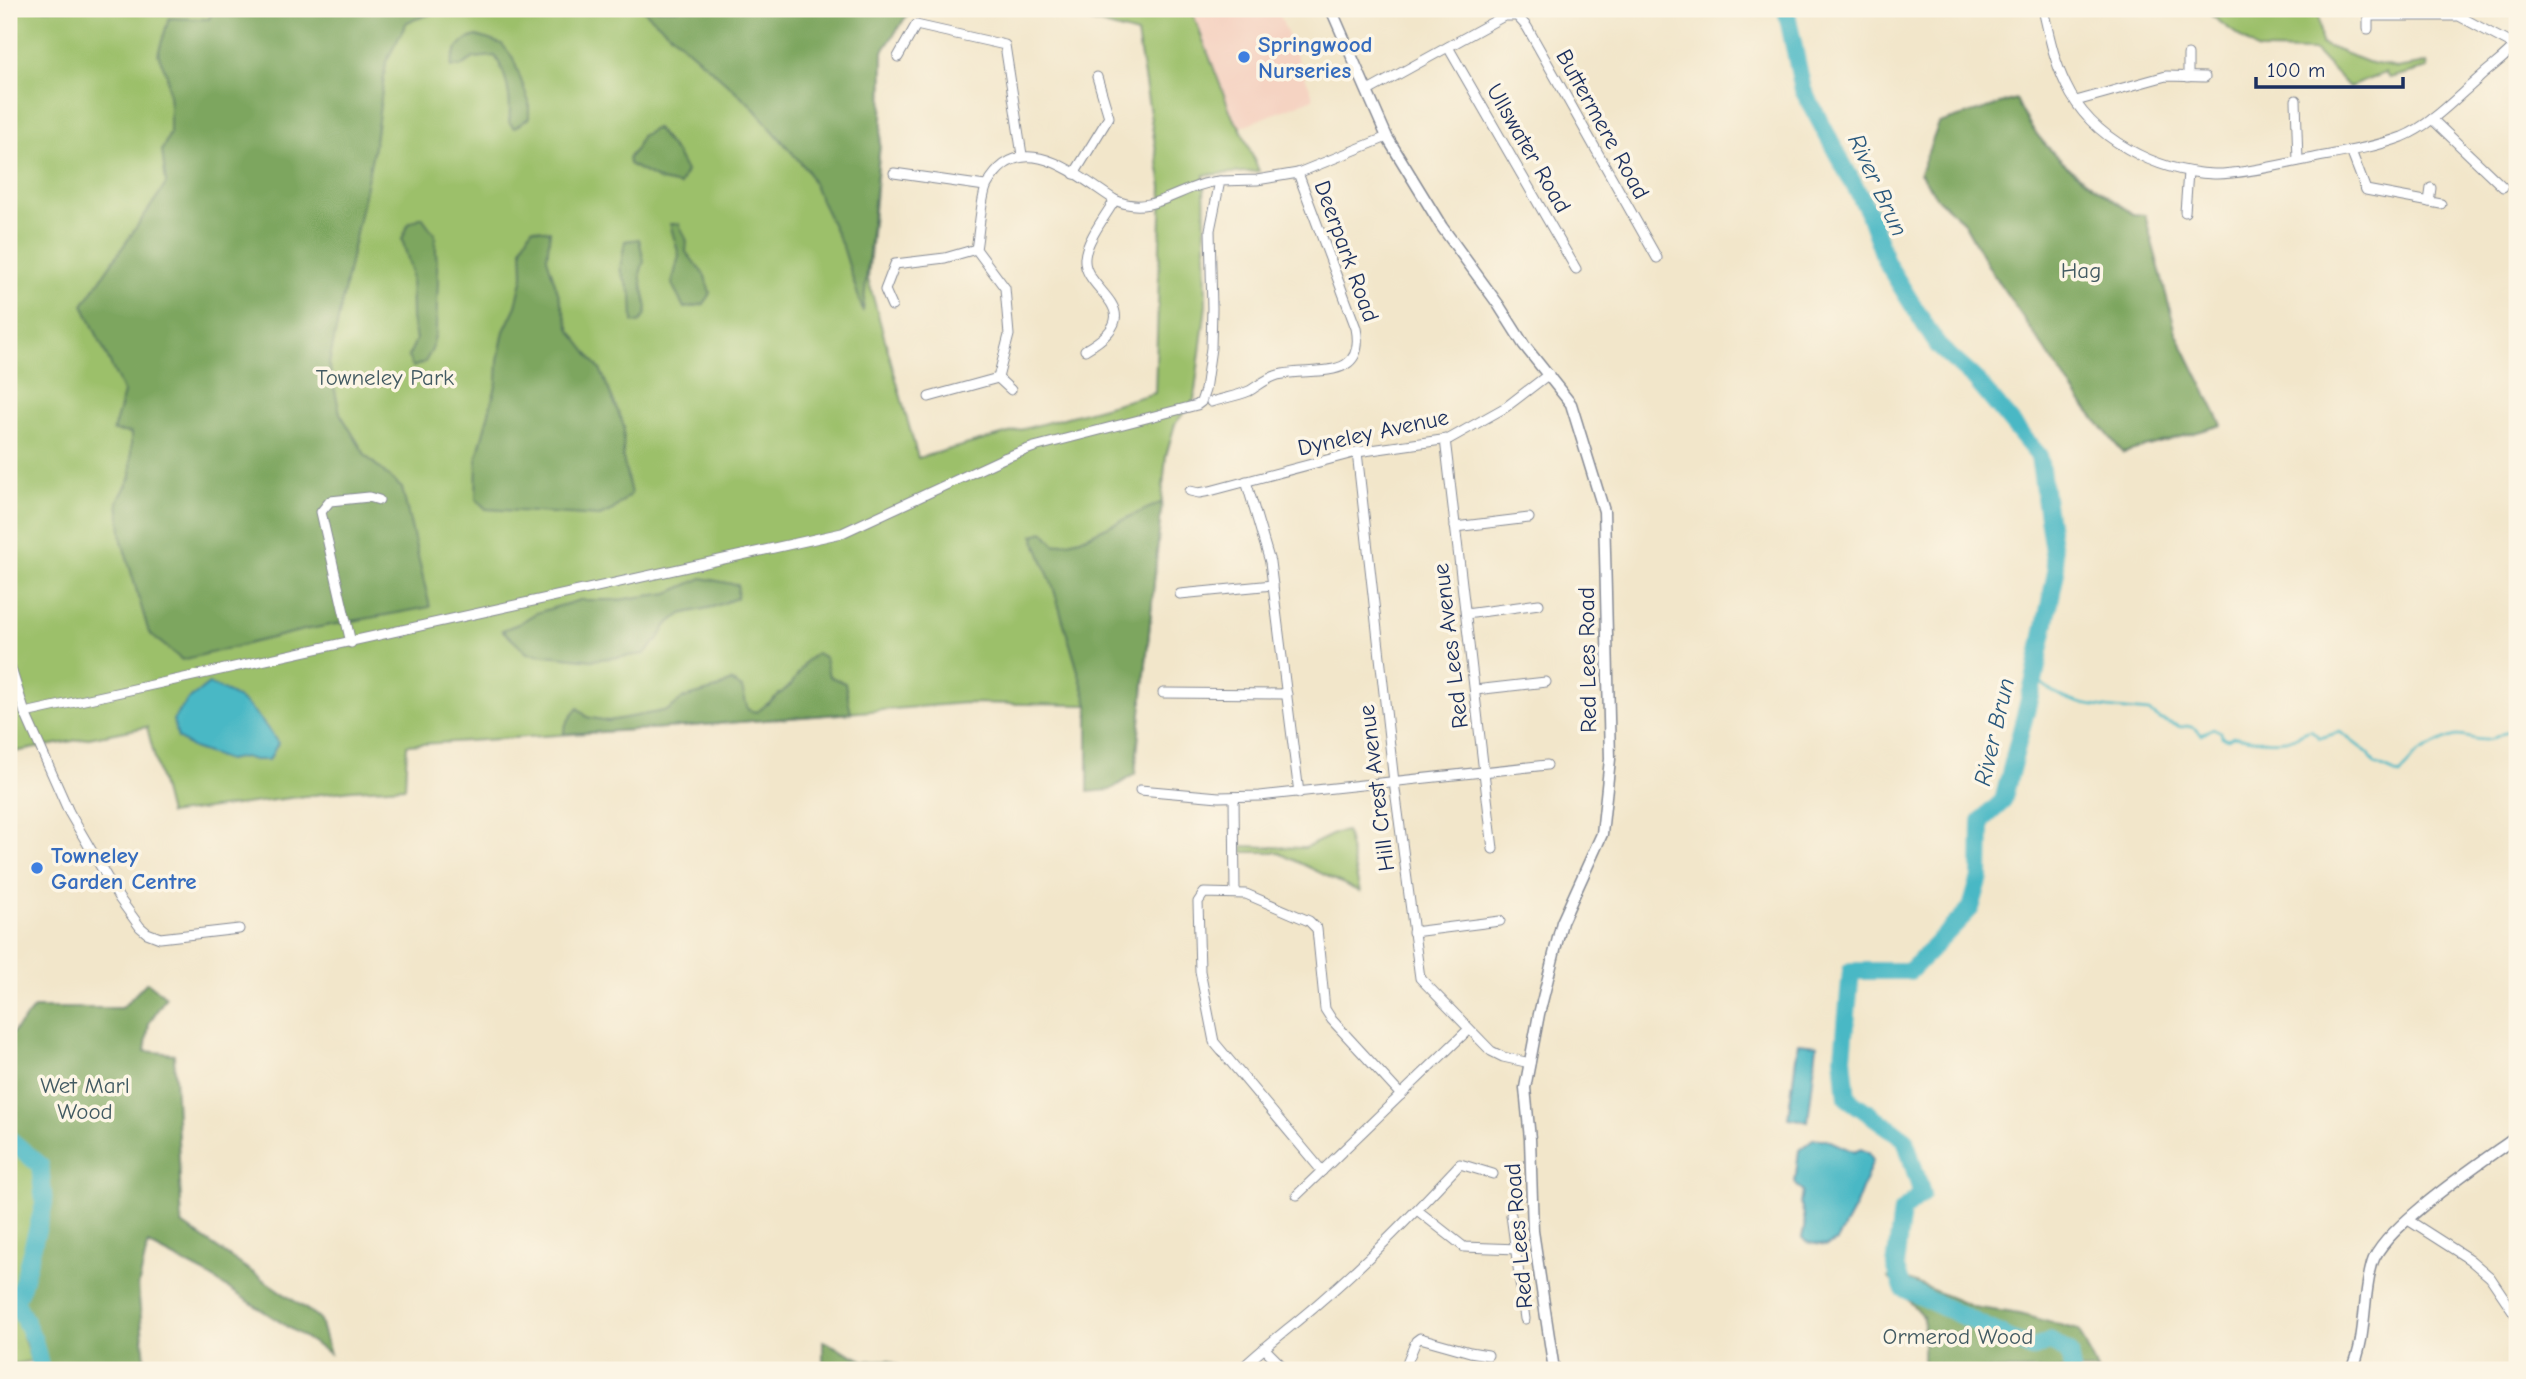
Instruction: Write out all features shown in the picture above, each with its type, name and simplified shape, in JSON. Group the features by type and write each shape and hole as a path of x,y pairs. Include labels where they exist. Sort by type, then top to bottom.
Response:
{"street":[{"name":"Red Lees Road","path":"1331,9 1387,137 1443,227 1524,345 1571,404 1604,511 1610,759 1602,834 1562,922 1539,1014 1525,1088 1534,1231 1554,1370"},
{"path":"2043,9 2052,48 2067,87 2103,132 2153,162 2188,172 2217,174 2351,151 2403,136 2432,119 2516,45 2459,16 2368,12 2368,29"},
{"name":"Buttermere Road","path":"1448,47 1504,16 1517,16 1527,27 1657,258"},
{"path":"898,57 916,25 1005,45 1022,155"},
{"path":"1368,91 1448,47"},
{"name":"Ullswater Road","path":"1448,47 1576,269"},
{"path":"2188,76 2189,55"},
{"path":"2076,101 2166,76 2205,77"},
{"path":"1074,174 1108,117 1097,78"},
{"path":"2296,100 2298,161"},
{"path":"2432,119 2503,187"},
{"path":"998,377 1009,335 1005,288 976,249 985,186 1004,163 1022,155 1047,158 1115,200 1126,205 1143,207 1205,182 1257,180 1297,173 1387,137"},
{"path":"2351,151 2366,190 2441,204"},
{"path":"2185,212 2188,172"},
{"path":"894,173 985,186"},
{"name":"Deerpark Road","path":"1212,402 1246,392 1275,376 1292,372 1321,372 1343,366 1354,357 1359,344 1356,328 1297,173"},
{"path":"25,713 842,533 1004,458 1034,447 1197,405 1201,402 1205,390 1211,348 1210,230 1220,181"},
{"path":"2429,202 2431,188"},
{"path":"1085,350 1104,339 1114,322 1113,304 1085,268 1085,257 1087,248 1115,200"},
{"path":"892,306 886,290 895,264 945,257 976,249"},
{"name":"Dyneley Avenue","path":"1190,491 1199,493 1357,452 1445,439 1465,431 1506,407 1549,374"},
{"path":"998,377 1011,390"},
{"path":"929,397 998,377"},
{"name":"Red Lees Avenue","path":"1445,439 1493,849"},
{"name":"Hill Crest Avenue","path":"1357,452 1394,782 1420,978 1490,1051 1530,1063"},
{"path":"1246,481 1270,562 1298,793"},
{"path":"351,643 321,512 330,501 369,497 379,500"},
{"path":"1455,527 1529,518"},
{"path":"1180,594 1273,585"},
{"path":"1466,614 1539,604"},
{"path":"9,662 25,713 81,836 140,927 160,938 239,929"},
{"path":"1475,690 1546,682"},
{"path":"1163,693 1287,694"},
{"path":"1140,790 1234,797 1298,793 1547,765"},
{"path":"1234,797 1235,893"},
{"path":"1322,1171 1214,1042 1200,971 1198,902 1204,893 1210,891 1246,894 1309,921 1317,929 1325,1009 1401,1095"},
{"path":"1413,932 1500,921"},
{"path":"1297,1195 1469,1030"},
{"path":"2353,1370 2362,1338 2373,1261 2383,1243 2422,1207 2512,1140 2517,1132"},
{"path":"1240,1370 1322,1300 1417,1210 1460,1164 1493,1174"},
{"path":"1417,1210 1464,1247 1517,1249"},
{"path":"1511,1215 1525,1319"},
{"path":"2408,1220 2469,1259 2490,1276 2517,1317"},
{"path":"1404,1370 1416,1341 1420,1338 1488,1355"},
{"path":"1264,1348 1286,1370"}],"shaded area":[{"path":"1191,9 1277,9 1314,98 1240,127 1233,118"}],"green space":[{"name":"Towneley Park","path":"9,9 911,9 883,51 882,122 868,279 918,458 1155,393 1162,187 1137,34 1045,9 1191,9 1233,118 1240,127 1259,171 1204,175 1206,305 1194,400 1175,424 1166,456 1142,706 965,703 680,727 407,745 405,787 352,790 169,814 147,727 9,753 9,312 13,308 14,259 9,258"},
{"path":"213,9 446,9 407,22 386,62 375,142 329,364 340,413 366,456 402,488 430,607 304,630 182,660 149,633 122,541 118,501 131,477 131,433 113,431 124,393 83,305 166,184 162,150 170,133 170,106 167,75 158,54 169,18 209,19"},
{"path":"642,9 911,9 883,51 882,122 863,312 844,250 807,170 749,103"},
{"path":"2240,9 2318,9 2321,44 2367,62 2397,68 2427,63 2428,68 2389,78 2385,73 2349,87 2315,51 2258,50 2212,16"},
{"path":"477,36 502,44 513,58 529,102 529,118 514,128 509,122 509,97 505,79 495,56 474,58 461,66 451,67 458,47"},
{"name":"Hag","path":"2016,99 2037,135 2066,164 2133,214 2145,215 2176,332 2222,425 2123,453 2081,402 1991,271 1963,221 1937,198 1920,173 1939,123"},
{"path":"656,128 677,154 686,171 680,185 661,181 629,164 628,158 636,149 641,136"},
{"path":"422,217 435,235 438,281 436,331 432,350 425,362 413,367 408,357 416,340 412,318 411,270 402,239 409,223"},
{"path":"670,224 679,224 687,241 686,252 705,276 710,293 704,304 684,308 672,284 679,255"},
{"path":"532,228 550,231 547,258 570,330 601,371 624,426 623,458 631,494 613,510 600,516 486,509 476,499 477,457 497,382 504,331 516,306 523,276 522,247"},
{"path":"639,239 644,261 640,274 647,308 639,323 633,322 632,296 620,269 625,241"},
{"path":"1162,502 1135,774 1110,790 1088,792 1088,705 1054,590 1033,535 1044,532 1055,545 1080,539"},
{"path":"702,578 738,585 737,598 681,614 666,626 658,640 644,654 591,660 527,653 502,630 536,613 580,600 617,600 668,593"},
{"path":"817,653 825,658 829,676 845,683 851,713 564,734 566,724 578,708 587,717 608,721 668,710 684,698 716,689 731,681 742,688 748,710 757,712 791,685 806,661"},
{"path":"1346,831 1360,892 1277,852 1243,852 1243,846 1305,848"},
{"name":"Wet Marl Wood","path":"147,982 166,997 149,1023 145,1051 174,1054 182,1224 319,1318 330,1354 206,1274 148,1244 138,1287 146,1370 48,1370 43,1350 20,1300 38,1249 50,1203 44,1162 9,1132 9,1037 34,1008 122,1008"},
{"path":"9,1144 35,1166 40,1203 12,1303 31,1361 9,1365"},
{"name":"Ormerod Wood","path":"1889,1278 1906,1279 1973,1307 2020,1314 2079,1330 2097,1370 1931,1370 1923,1360 1924,1318"},
{"path":"823,1341 865,1361 888,1360 906,1370 823,1370"}],"water":[{"path":"209,684 241,701 263,723 278,743 269,760 244,757 228,760 193,748 178,738 173,720 187,701"},
{"path":"1798,1043 1817,1045 1808,1121 1788,1118"},
{"path":"1813,1139 1826,1139 1854,1152 1861,1149 1869,1153 1873,1160 1855,1207 1837,1241 1826,1246 1806,1242 1802,1237 1805,1220 1800,1204 1802,1192 1795,1183 1799,1150"}],"waterway":[{"name":"River Brun","path":"1786,9 1803,90 1868,211 1886,262 1938,346 1975,379 2039,456 2056,572 2035,676 2003,801 1981,821 1980,877 1971,908 1910,971 1851,971 1843,1057 1847,1098 1905,1139 1922,1194 1902,1211 1895,1266 1903,1288 2032,1349 2051,1341 2069,1353 2072,1370"},
{"path":"2035,676 2046,687 2072,701 2102,708 2149,712 2181,727 2195,728 2202,735 2213,728 2228,739 2233,736 2278,741 2291,739 2311,730 2320,738 2340,732 2369,754 2375,764 2400,775 2417,755 2449,738 2458,736 2486,740 2503,733 2517,734"},
{"path":"9,1139 40,1165 44,1204 22,1286 15,1300 34,1340 41,1370"}],"place":[{"name":"Springwood Nurseries","path":"1244,57"},
{"name":"Towneley Garden Centre","path":"37,868"}]}
